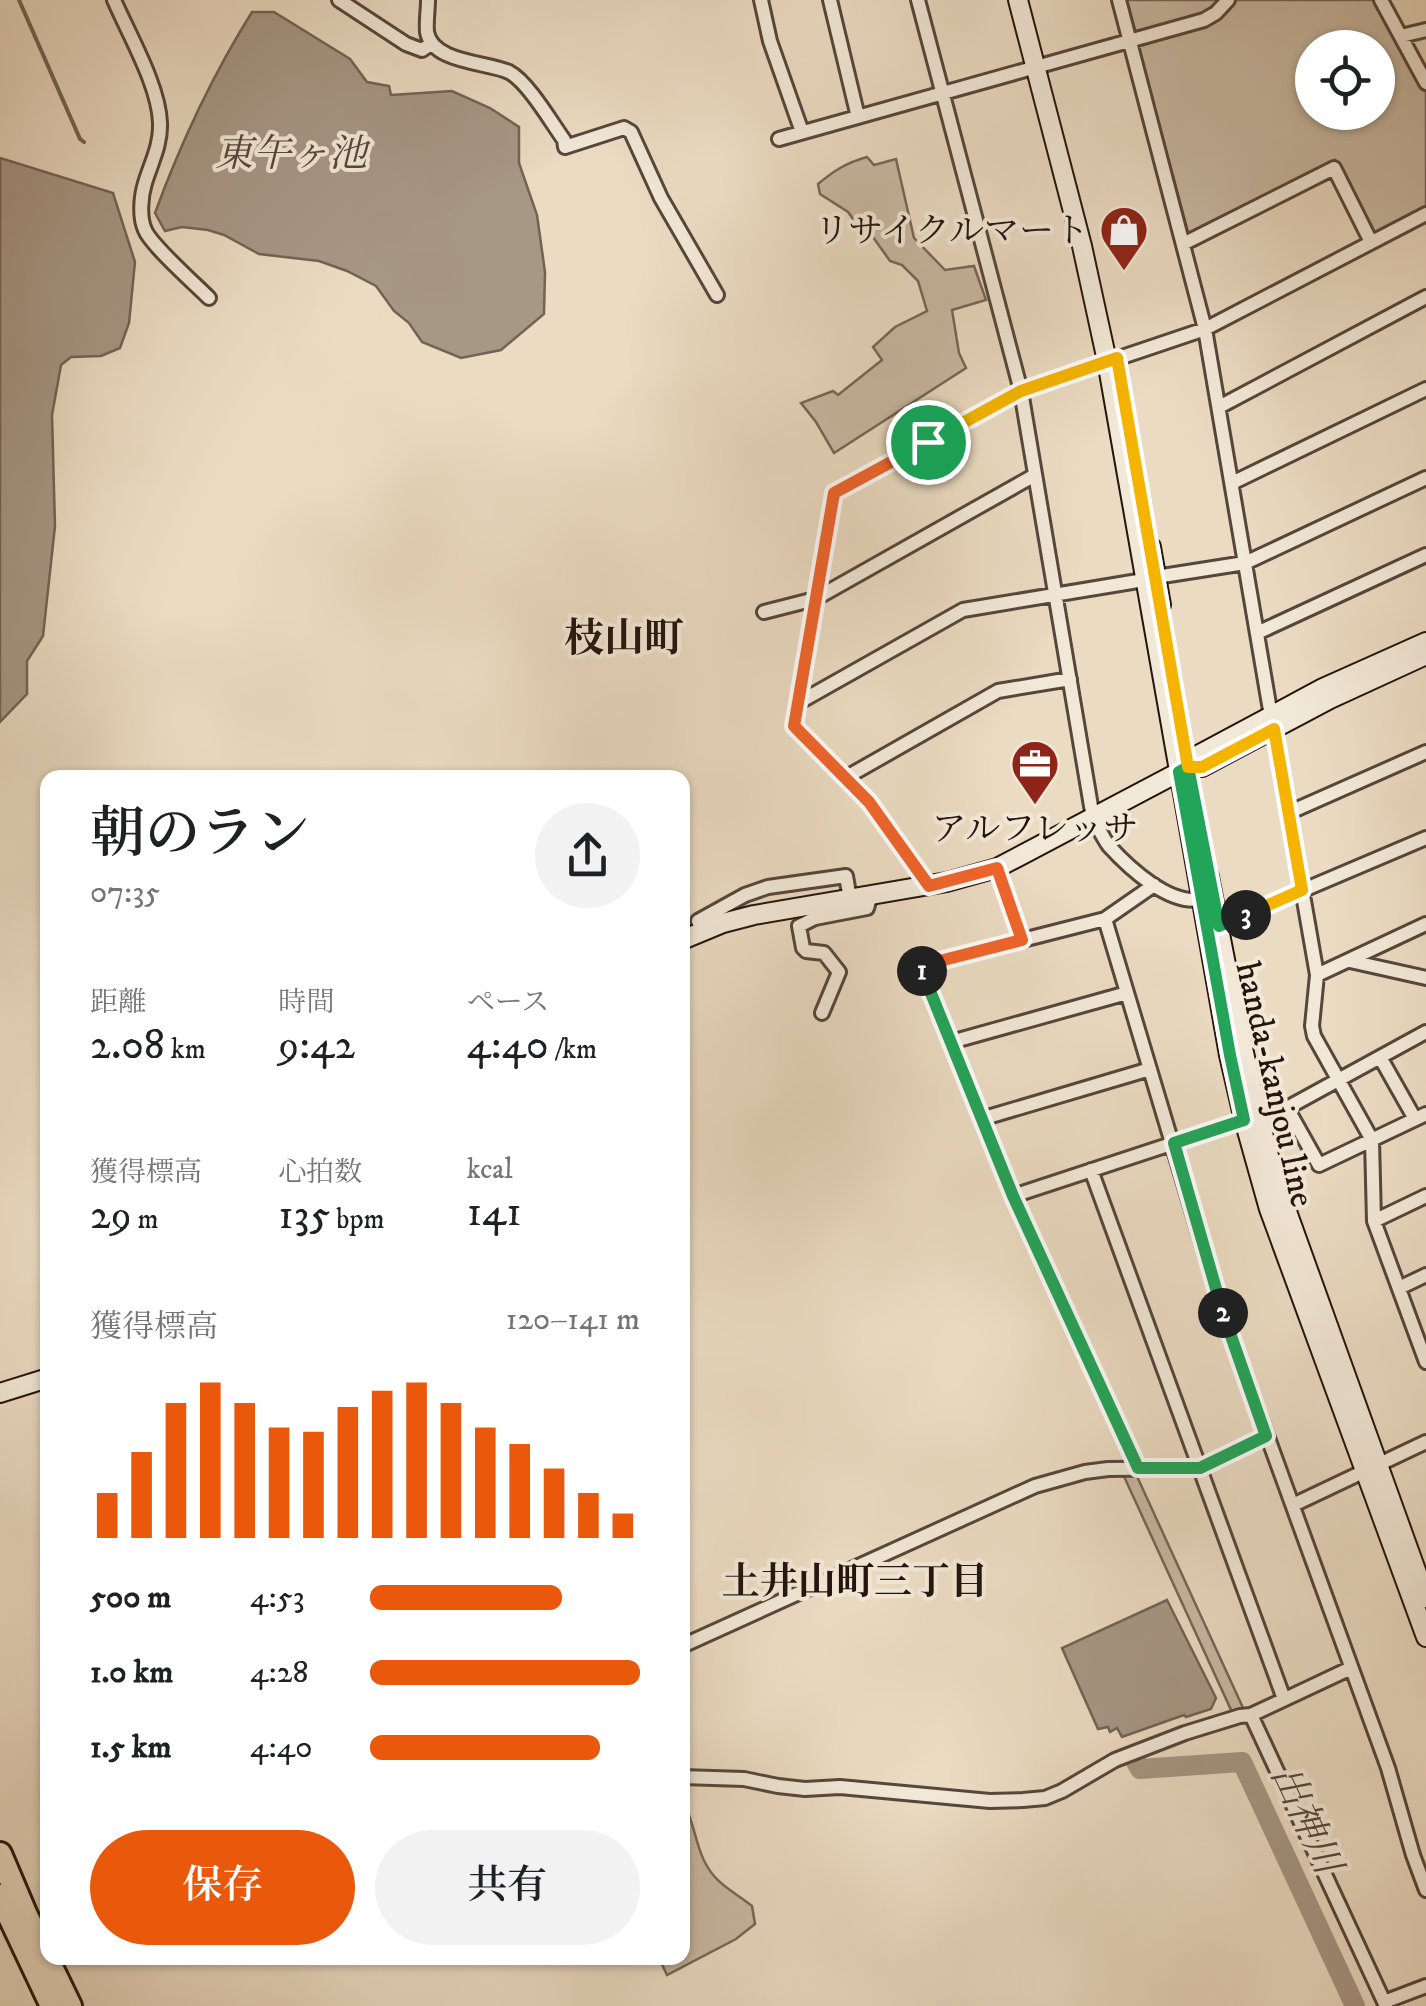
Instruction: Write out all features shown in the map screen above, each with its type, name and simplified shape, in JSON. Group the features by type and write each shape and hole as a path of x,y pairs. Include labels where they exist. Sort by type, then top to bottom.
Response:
{"highway":[{"path":"0,1854 40,1944"},
{"path":"0,1896 52,2006"},
{"path":"50,1965 70,2006"}],"main road":[{"name":"handa-kanjou line","path":"1018,0 1041,66"},
{"name":"handa-kanjou line","path":"1030,0 1082,246 1112,359 1184,770 1201,899 1230,1055 1251,1120"},
{"path":"690,936 754,914 929,886 997,868 1184,770 1202,767 1323,688 1426,642"},
{"path":"1272,722 1426,655"},
{"name":"handa-kanjou line","path":"1184,770 1219,926 1269,1209 1426,1598"},
{"path":"0,1393 40,1380"},
{"name":"handa-kanjou line","path":"1371,1467 1426,1638"}],"street":[{"path":"114,0 157,96 159,142 143,189 144,230 209,298"},
{"path":"339,0 406,44 422,50 432,43"},
{"path":"428,0 427,36 432,43 453,58 512,74 538,102 564,140 564,147 628,129 661,198 717,295"},
{"path":"761,0 770,41 802,132"},
{"path":"830,0 858,117"},
{"path":"918,0 1021,391 1094,818 1106,842 1154,886 1189,902 1201,899"},
{"path":"1119,0 1205,329 1317,975 1314,1036 1372,1140 1374,1220 1425,1357"},
{"path":"779,138 1204,20 1228,0"},
{"path":"1382,0 1426,83"},
{"path":"1401,36 1426,30"},
{"path":"1184,244 1334,168 1371,242"},
{"path":"929,886 869,802 794,726 834,493 1021,391 1205,329 1426,214"},
{"path":"1219,407 1426,297"},
{"path":"1232,483 1426,388"},
{"path":"764,612 816,599 1035,475"},
{"path":"798,703 964,610 1245,563 1426,478"},
{"path":"1257,634 1426,556"},
{"path":"845,778 998,691 1070,679"},
{"path":"1288,813 1426,752"},
{"path":"1219,926 1426,838"},
{"path":"997,868 1022,940"},
{"path":"1138,1468 1013,1196 920,966 1105,918 1154,886"},
{"path":"822,1013 839,972 824,953 803,948 799,926 814,918 867,908 871,895"},
{"path":"1105,918 1224,1317 1388,1768 1426,1890"},
{"path":"1317,975 1426,924"},
{"path":"1350,961 1426,978"},
{"path":"951,1042 1127,993"},
{"path":"1013,1196 1287,1108 1426,1032"},
{"path":"1287,1108 1318,1165 1421,1116 1380,1057"},
{"path":"981,1119 1150,1068"},
{"path":"1092,1170 1284,1700"},
{"path":"1374,1220 1426,1196"},
{"path":"1398,1288 1426,1275"},
{"path":"690,1642 1035,1486 1084,1472 1200,1468 1266,1436"},
{"path":"1292,1506 1426,1442"},
{"path":"690,1777 990,1801 1045,1798 1115,1760 1185,1733 1251,1715 1351,1668"},
{"path":"1251,1715 1385,2004 1426,1986"}],"shaded area":[{"path":"1127,0 1221,0 1193,17 1139,32 1135,30"},
{"path":"1235,0 1377,0 1393,30 1295,30 1295,130 1395,130 1395,33 1426,91 1426,206 1376,232 1372,230 1335,160 1192,234 1188,232 1138,47 1230,7"},
{"path":"867,157 874,165 896,159 914,238 945,270 974,266 986,300 952,310 959,353 966,368 834,453 801,403 833,391 838,395 882,360 873,347 895,327 927,311 918,281 902,265 890,261 848,212 820,194 818,184 824,179"},
{"path":"1122,1472 1135,1472 1244,1710 1232,1712"},
{"path":"690,1817 699,1849 714,1876 752,1906 755,1924 736,1939 690,1963"},
{"path":"662,1965 686,1965 667,1975"}],"water":[{"name":"東午ヶ池","path":"252,12 274,12 350,59 367,82 389,86 391,95 452,91 490,108 519,127 519,163 537,215 545,272 544,314 501,350 461,358 422,342 376,286 347,271 319,261 259,254 208,230 182,227 165,231 155,213 165,187 211,85"},
{"path":"0,158 113,193 135,262 129,323 120,348 101,356 71,357 61,365 52,415 55,526 43,636 27,661 27,694 0,722"},
{"path":"1167,1600 1216,1698 1211,1709 1122,1737 1117,1728 1110,1732 1108,1727 1098,1729 1062,1648"}],"waterway":[{"path":"19,0 84,142"},
{"name":"出神川","path":"1136,1762 1140,1769 1242,1762 1355,2006"}],"place":[{"name":"リサイクルマート","path":"1124,272"},
{"name":"アルフレッサ","path":"1035,806"}],"district":[{"name":"枝山町","path":"624,637"},
{"name":"土井山町三丁目","path":"855,1581"}],"route":[{"path":"928,442 834,493 794,726 869,802 929,886 997,868 1022,940 920,966 1013,1196 1138,1468 1200,1468 1266,1436 1224,1317 1174,1143 1244,1120 1179,772 1188,767 1219,926 1302,890 1274,729 1202,767 1188,767 1117,358 1021,391 928,442"}]}
